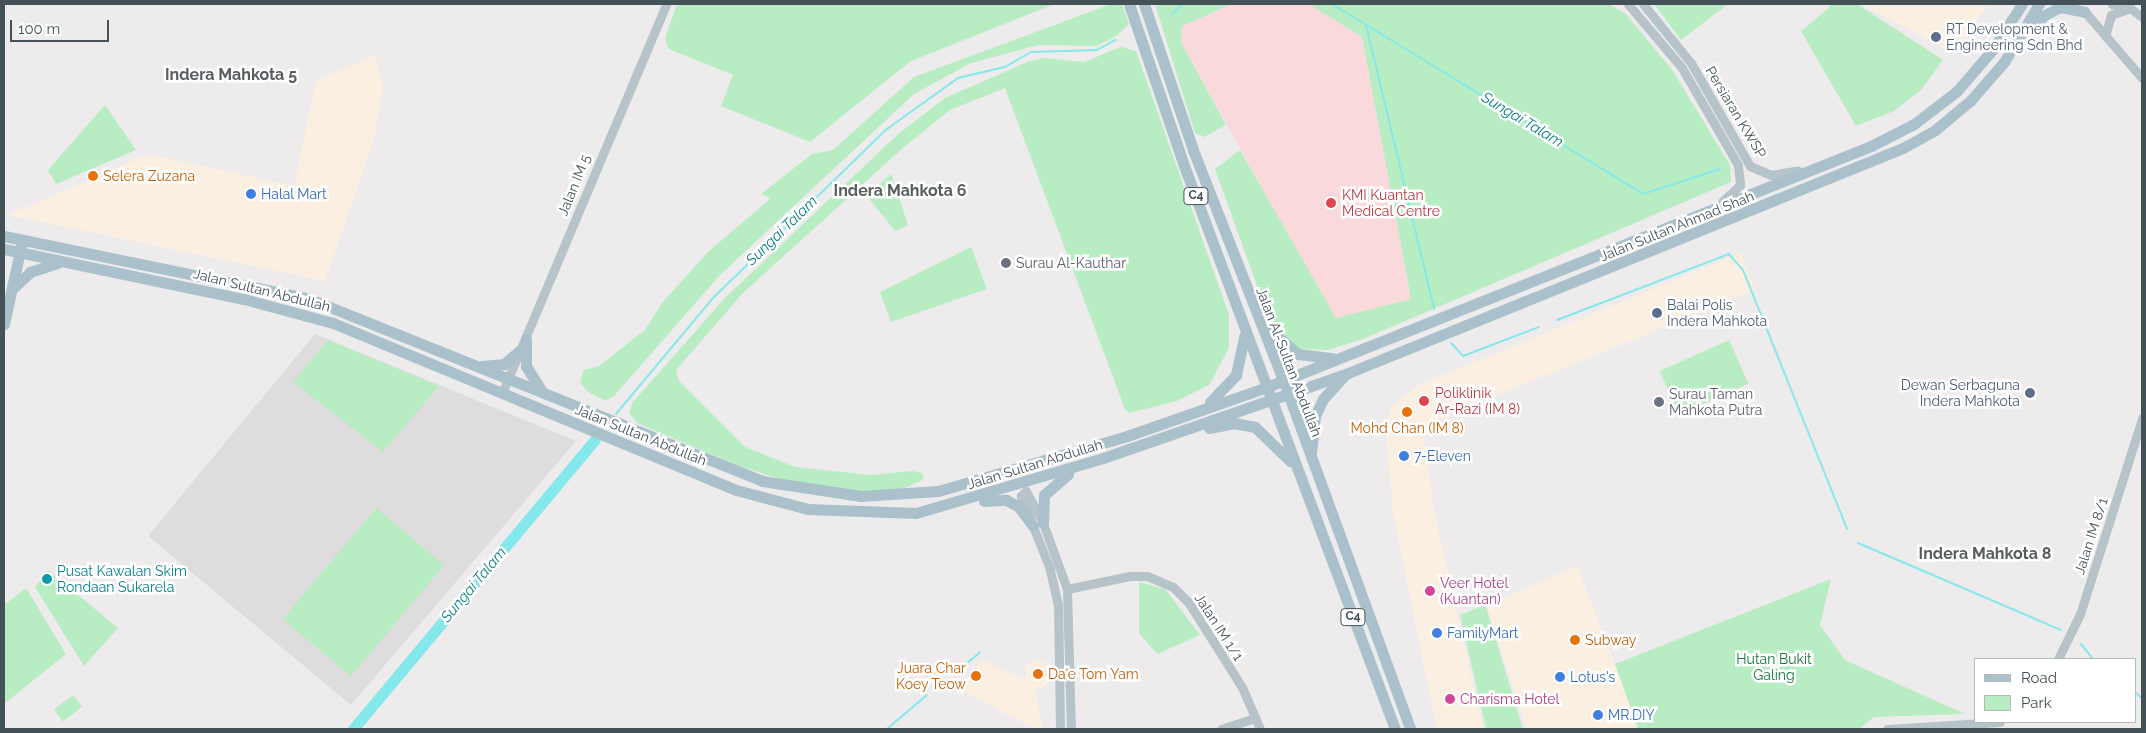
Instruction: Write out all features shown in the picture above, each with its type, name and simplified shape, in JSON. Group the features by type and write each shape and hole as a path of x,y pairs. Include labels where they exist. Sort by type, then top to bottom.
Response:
{"main road":[{"name":"Jalan Al-Sultan Abdullah","path":"1129,4 1240,316 1395,729"},
{"name":"Jalan Al-Sultan Abdullah","path":"1144,4 1253,312 1284,381 1310,459 1410,729"},
{"path":"2014,18 2017,4"},
{"name":"Jalan Sultan Ahmad Shah","path":"1267,387 1770,188 1898,134 1951,96 1980,66 2022,4"},
{"name":"Jalan Sultan Ahmad Shah","path":"1272,399 1348,372 1776,202 1918,140 1980,89 2013,49 2039,4"},
{"path":"1980,89 2005,70 2043,16 2066,6 2085,12"},
{"path":"1801,175 1797,185 1805,190"},
{"path":"1770,188 1779,196 1776,202"},
{"path":"4,252 6,236"},
{"name":"Jalan Sultan Abdullah","path":"6,236 310,299 545,393 736,473 798,489 861,496 972,484 1267,387"},
{"path":"4,324 23,240"},
{"name":"Jalan Sultan Abdullah","path":"4,252 20,252 294,311 502,393 736,490 796,507 881,514 947,507 1104,458 1272,399"},
{"path":"11,290 34,270 68,263"},
{"path":"1253,312 1273,336 1298,354 1344,356"},
{"path":"1198,410 1216,398 1236,375 1245,346 1240,316"},
{"path":"478,366 504,364 523,344"},
{"path":"523,344 526,366 545,393"},
{"path":"1310,459 1315,416 1322,399 1348,372"},
{"path":"574,423 585,419 580,408"},
{"path":"1181,432 1234,423 1255,427 1282,449 1311,506"},
{"path":"629,428 617,428 614,435 639,451"},
{"path":"1038,524 1048,488 1104,458"},
{"path":"947,507 1006,500 1018,506 1038,524"}],"street":[{"name":"Jalan IM 5","path":"502,393 666,4"},
{"name":"Persiaran KWSP","path":"1628,4 1682,68 1740,169 1741,181 1734,194 1700,215"},
{"name":"Persiaran KWSP","path":"1643,4 1691,63 1753,168 1779,175 1834,161"},
{"path":"2112,4 2130,8 2142,17"},
{"path":"2105,36 2111,15 2130,8"},
{"path":"2085,12 2142,78"},
{"name":"Jalan IM 8/1","path":"2058,658 2080,614 2142,418"},
{"path":"1026,496 1067,589 1071,729"},
{"path":"1038,524 1061,622 1060,729"},
{"name":"Jalan IM 1/1","path":"1067,589 1130,576 1147,576 1173,587 1189,603 1242,687 1260,729"},
{"path":"1221,729 1255,718"},
{"path":"1887,729 1984,723"}],"shaded area":[{"name":"KMI Kuantan Medical Centre","path":"1232,4 1309,4 1362,37 1411,300 1337,319 1328,307 1181,42 1182,26"},
{"path":"1861,4 1988,4 1954,54"},
{"path":"375,55 383,88 374,139 325,281 8,215 148,154 294,186 316,81"},
{"path":"1740,253 1755,290 1422,426 1435,515 1483,729 1437,729 1393,512 1386,430 1391,408 1417,386"},
{"path":"315,334 576,441 351,705 148,536"},
{"path":"1577,566 1638,729 1527,729 1487,605"},
{"path":"1035,659 1046,664 1048,673 1047,686 1035,690 1043,729 1034,729 957,688 982,660 1025,680 1027,664"}],"green space":[{"path":"677,4 1052,5 911,61 810,142 721,106 733,75 669,49 665,38"},
{"path":"1111,4 1122,4 1129,24 1115,37 1096,46 1039,45 971,63 914,94 720,275 614,396 605,401 587,391 580,382 584,370 599,366 645,330 662,303 708,252 771,198 761,194 812,154 833,150 914,77"},
{"path":"1155,4 1232,4 1182,26 1181,42 1226,125 1204,137 1195,133"},
{"path":"1309,4 1609,4 1626,14 1673,71 1730,165 1731,182 1363,339 1328,350 1298,349 1273,330 1215,169 1240,150 1336,318 1411,299 1362,37"},
{"path":"1654,4 1728,4 1681,40"},
{"path":"1828,4 1857,4 1943,60 1921,90 1894,111 1856,126 1801,31 1830,7"},
{"path":"1121,47 1136,51 1229,315 1229,348 1209,385 1177,401 1129,413 1125,409 1005,88 950,110 904,147 743,293 676,370 679,381 745,447 795,467 871,475 912,471 922,473 924,479 901,490 860,492 797,484 742,467 637,423 629,413 633,402 724,299 897,135 945,98 1027,62 1043,58 1084,62"},
{"path":"105,105 136,150 56,184 48,170"},
{"path":"891,174 908,225 895,231 867,196"},
{"path":"971,247 987,289 891,322 880,292"},
{"path":"328,340 439,386 383,452 293,382"},
{"path":"1729,340 1749,384 1679,415 1660,371"},
{"path":"376,508 444,565 351,676 283,619"},
{"path":"48,570 118,628 84,666 35,587"},
{"name":"Hutan Bukit Galing","path":"1831,579 1820,625 1845,660 1965,714 1874,717 1859,729 1638,729 1615,664"},
{"path":"1139,582 1165,589 1200,635 1157,654 1139,633"},
{"path":"26,588 66,654 4,704 4,605"},
{"path":"1482,606 1486,607 1523,729 1486,729 1460,615"},
{"path":"73,695 82,707 63,721 54,709"}],"waterway":[{"name":"Sungai Talam","path":"1173,14 1182,4"},
{"name":"Sungai Talam","path":"1332,4 1643,194 1720,169"},
{"path":"1366,25 1434,309"},
{"name":"Sungai Talam","path":"616,414 713,298 887,129 958,78 1005,67 1031,52 1097,50 1115,40"},
{"path":"1557,320 1729,254 1743,270 1847,529"},
{"path":"1451,343 1463,356 1539,327"},
{"name":"Sungai Talam","path":"353,729 595,440"},
{"path":"1858,543 2061,630"},
{"path":"2081,644 2092,658"},
{"path":"954,674 980,652"},
{"path":"2136,693 2142,698"},
{"path":"887,729 927,695"}],"place":[{"name":"RT Development & Engineering Sdn Bhd","path":"1936,37"},
{"name":"Selera Zuzana","path":"93,176"},
{"name":"Halal Mart","path":"251,194"},
{"name":"KMI Kuantan Medical Centre","path":"1331,203"},
{"name":"Surau Al-Kauthar","path":"1006,263"},
{"name":"Balai Polis Indera Mahkota","path":"1657,313"},
{"name":"Dewan Serbaguna Indera Mahkota","path":"2030,393"},
{"name":"Poliklinik Ar-Razi (IM 8)","path":"1424,401"},
{"name":"Surau Taman Mahkota Putra","path":"1659,402"},
{"name":"Mohd Chan (IM 8)","path":"1407,412"},
{"name":"7-Eleven","path":"1404,456"},
{"name":"Pusat Kawalan Skim Rondaan Sukarela","path":"47,579"},
{"name":"Veer Hotel (Kuantan)","path":"1430,591"},
{"name":"FamilyMart","path":"1437,633"},
{"name":"Subway","path":"1575,640"},
{"name":"Da'e Tom Yam","path":"1038,674"},
{"name":"Juara Char Koey Teow","path":"976,676"},
{"name":"Lotus's","path":"1560,677"},
{"name":"Charisma Hotel","path":"1450,699"},
{"name":"MR.DIY","path":"1598,715"}],"district":[{"name":"Indera Mahkota 5","path":"231,75"},
{"name":"Indera Mahkota 6","path":"900,191"},
{"name":"Indera Mahkota 8","path":"1985,554"}]}
